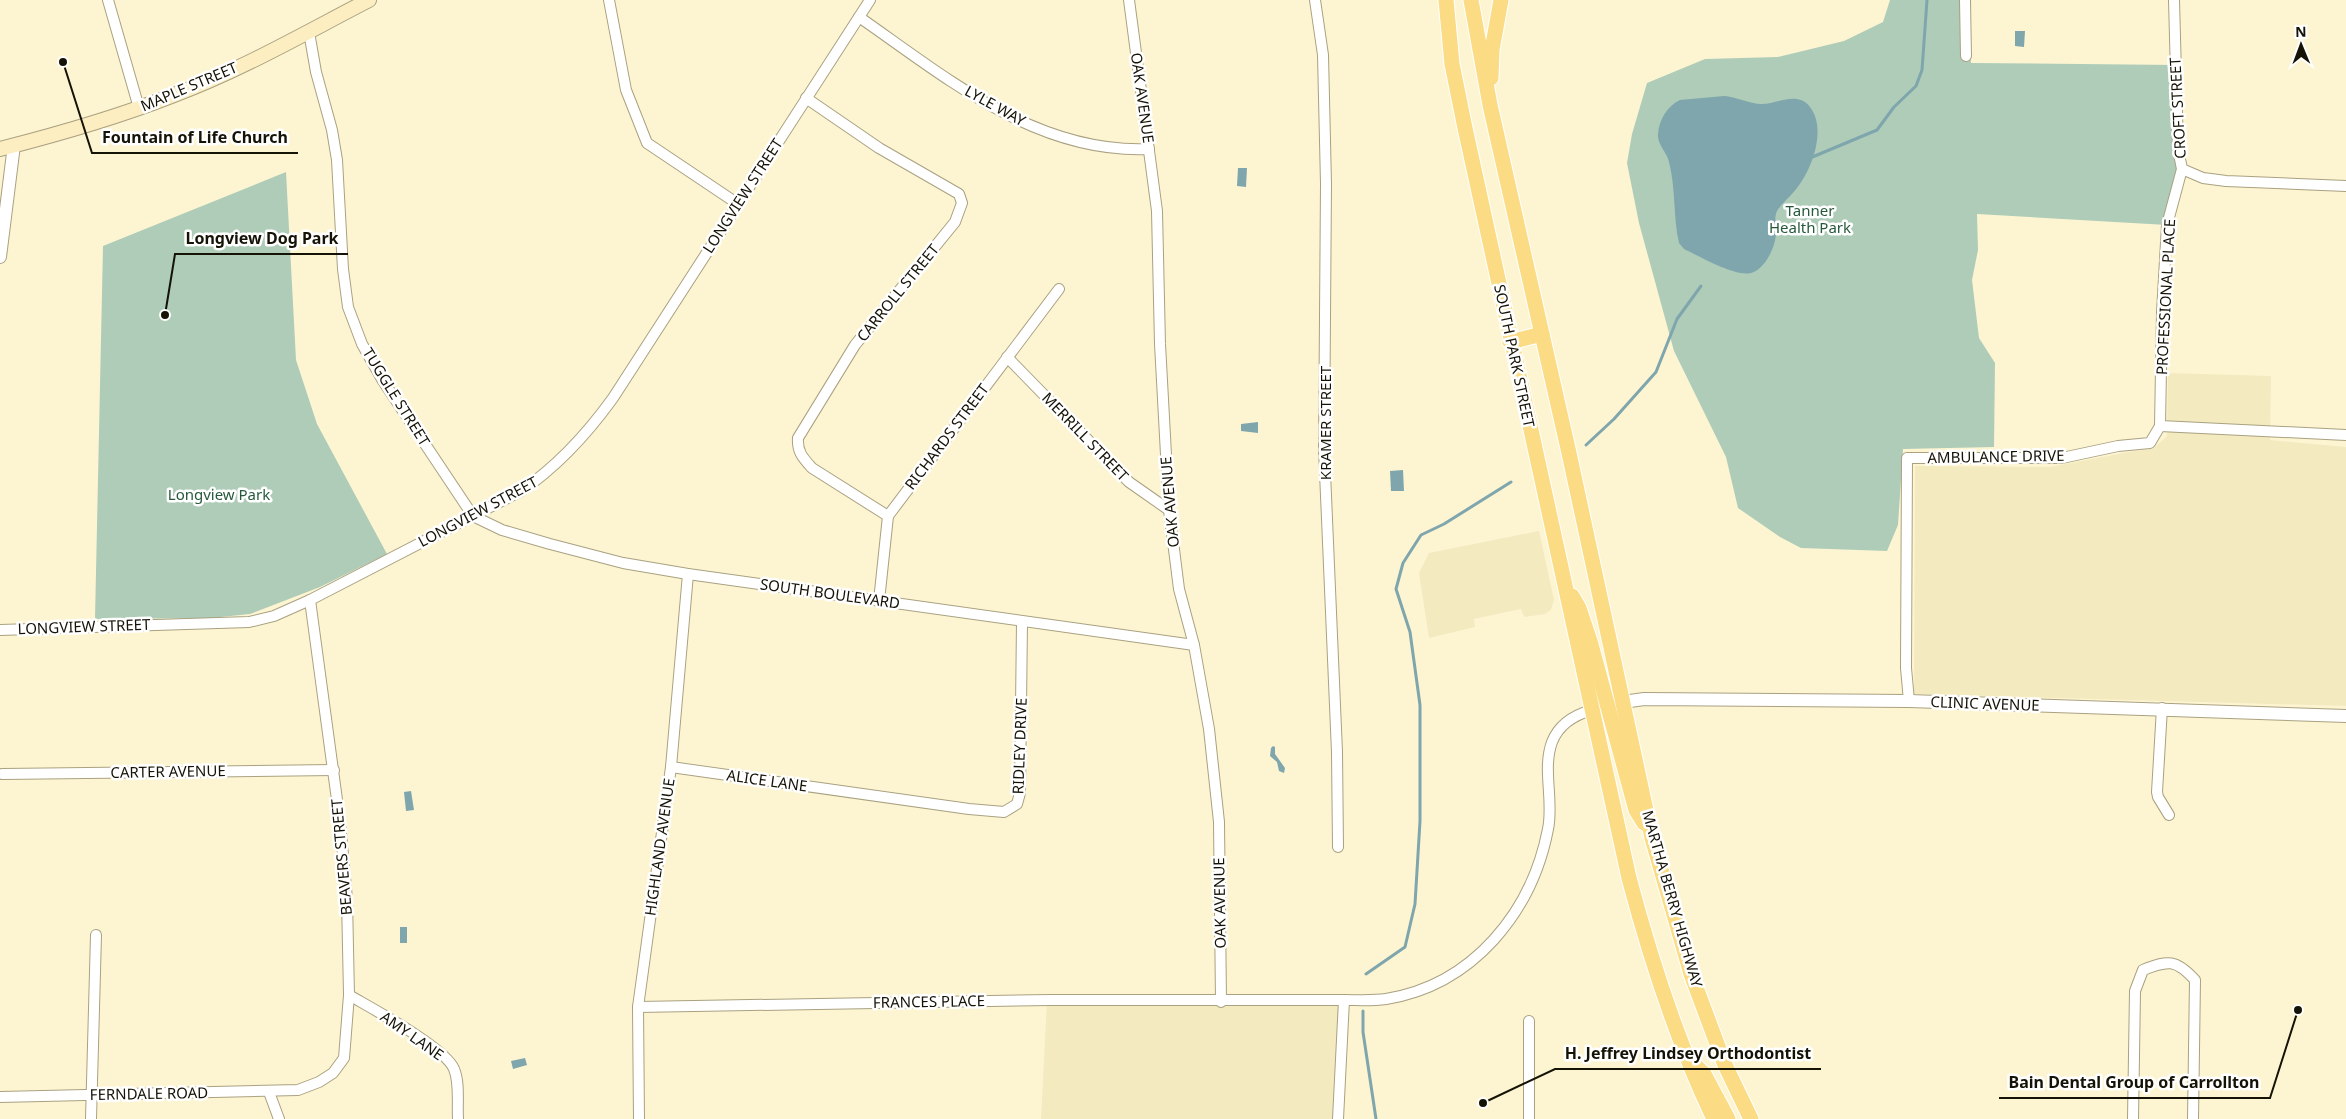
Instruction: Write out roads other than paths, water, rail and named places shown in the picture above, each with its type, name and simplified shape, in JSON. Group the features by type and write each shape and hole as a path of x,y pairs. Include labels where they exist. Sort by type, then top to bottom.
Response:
{"main road":[{"name":"MAPLE STREET","path":"7,147 139,108 212,79 309,32 369,0"},
{"name":"SOUTH PARK STREET","path":"1446,0 1452,64 1510,342 1562,579 1599,708"},
{"path":"1471,0 1490,105 1623,702 1599,708 1636,810 1651,834"},
{"path":"1490,105 1492,50 1501,0"},
{"path":"1510,342 1542,334"},
{"name":"MARTHA BERRY HIGHWAY","path":"1623,702 1651,834 1691,974 1725,1064 1751,1119"},
{"name":"MARTHA BERRY HIGHWAY","path":"1599,708 1629,878 1645,938 1658,982 1714,1119"},
{"path":"1688,1059 1704,1074 1728,1119"}],"street":[{"path":"108,0 139,108"},
{"path":"609,0 626,90 647,143 738,204"},
{"name":"LONGVIEW STREET","path":"0,630 249,622 274,616 310,600 522,491 544,476 593,426 614,398 870,0"},
{"name":"OAK AVENUE","path":"1129,0 1142,113 1150,149 1157,211 1160,344 1169,510 1179,589 1194,645 1209,729 1219,822 1221,1002"},
{"name":"KRAMER STREET","path":"1315,0 1323,55 1326,184 1324,449 1337,752 1338,846"},
{"path":"1965,0 1966,56"},
{"name":"CROFT STREET","path":"2174,0 2178,149 2182,169 2204,178 2226,181 2346,186"},
{"name":"LYLE WAY","path":"859,17 980,100 1028,125 1069,140 1098,146 1127,150 1150,149"},
{"name":"TUGGLE STREET","path":"309,32 316,72 332,130 337,160 343,269 348,307 362,344 383,381 473,516"},
{"name":"CARROLL STREET","path":"806,98 879,148 959,194 962,203 955,222 855,345 798,438 797,448 802,458 812,468 888,516"},
{"path":"0,257 7,147"},
{"name":"PROFESSIONAL PLACE","path":"2160,426 2162,312 2167,225 2182,169"},
{"name":"RICHARDS STREET","path":"888,516 1059,289"},
{"name":"MERRILL STREET","path":"1007,356 1129,482 1169,510"},
{"path":"2160,426 2346,435"},
{"name":"AMBULANCE DRIVE","path":"1909,702 1906,668 1907,458 2070,457 2118,446 2150,444 2160,426"},
{"name":"SOUTH BOULEVARD","path":"473,516 502,530 623,563 1022,622 1194,645"},
{"path":"879,601 888,516"},
{"name":"HIGHLAND AVENUE","path":"639,1119 638,1006 671,767 688,574"},
{"name":"BEAVERS STREET","path":"298,1090 319,1082 333,1073 344,1058 350,995 347,899 334,770 310,600"},
{"name":"RIDLEY DRIVE","path":"864,794 1004,812 1017,804 1020,794 1022,761 1022,622"},
{"name":"CLINIC AVENUE","path":"1623,702 1644,698 1909,702 2162,708 2346,716"},
{"name":"FRANCES PLACE","path":"638,1006 1051,1000 1221,1002 1344,1000 1385,999 1414,992 1439,982 1464,968 1486,950 1506,928 1526,894 1548,830 1552,807 1549,759 1552,744 1558,730 1569,720 1599,708"},
{"path":"2162,708 2157,792 2169,815"},
{"name":"ALICE LANE","path":"671,767 864,794"},
{"name":"CARTER AVENUE","path":"2,774 334,770"},
{"path":"91,1119 96,935"},
{"path":"2133,1119 2135,991 2143,970 2164,962 2183,966 2195,980 2193,1119"},
{"name":"AMY LANE","path":"350,995 429,1044 453,1067 456,1080 458,1119"},
{"path":"1338,1119 1344,1000"},
{"path":"1529,1021 1529,1119"},
{"name":"FERNDALE ROAD","path":"0,1097 298,1090"},
{"path":"269,1092 278,1119"}],"water":[{"path":"2015,31 2025,31 2024,47 2015,46"},
{"path":"1724,96 1760,104 1793,99 1799,100 1805,102 1810,107 1815,116 1817,126 1815,149 1808,170 1797,188 1777,211 1775,218 1776,236 1770,255 1761,267 1751,273 1736,272 1717,265 1684,249 1679,243 1671,172 1668,158 1658,138 1662,119 1675,103 1680,100"},
{"path":"1238,168 1247,168 1246,187 1237,186"},
{"path":"1258,422 1258,433 1241,431 1241,424"},
{"path":"1403,470 1404,491 1391,491 1390,471"},
{"path":"1273,746 1275,747 1275,754 1285,768 1284,773 1279,771 1277,762 1270,756"},
{"path":"411,791 414,810 406,811 404,792"},
{"path":"400,927 407,927 407,943 400,943"},
{"path":"525,1058 527,1065 513,1069 511,1061"}],"waterway":[{"path":"1810,158 1877,130 1894,107 1916,86 1922,70 1927,0"},
{"path":"1586,445 1614,419 1656,372 1677,319 1701,286"},
{"path":"1366,974 1405,947 1415,904 1420,821 1420,705 1410,632 1396,589 1403,563 1421,535 1444,524 1511,482"},
{"path":"1363,1011 1363,1032 1376,1119"}],"place":[{"name":"Fountain of Life Church","path":"63,62"},
{"name":"Longview Dog Park","path":"165,315"},
{"name":"Bain Dental Group of Carrollton","path":"2298,1010"},
{"name":"H. Jeffrey Lindsey Orthodontist","path":"1483,1103"}],"park label":[{"name":"Tanner Health Park","path":"1810,220"},
{"name":"Longview Park","path":"219,495"}]}
